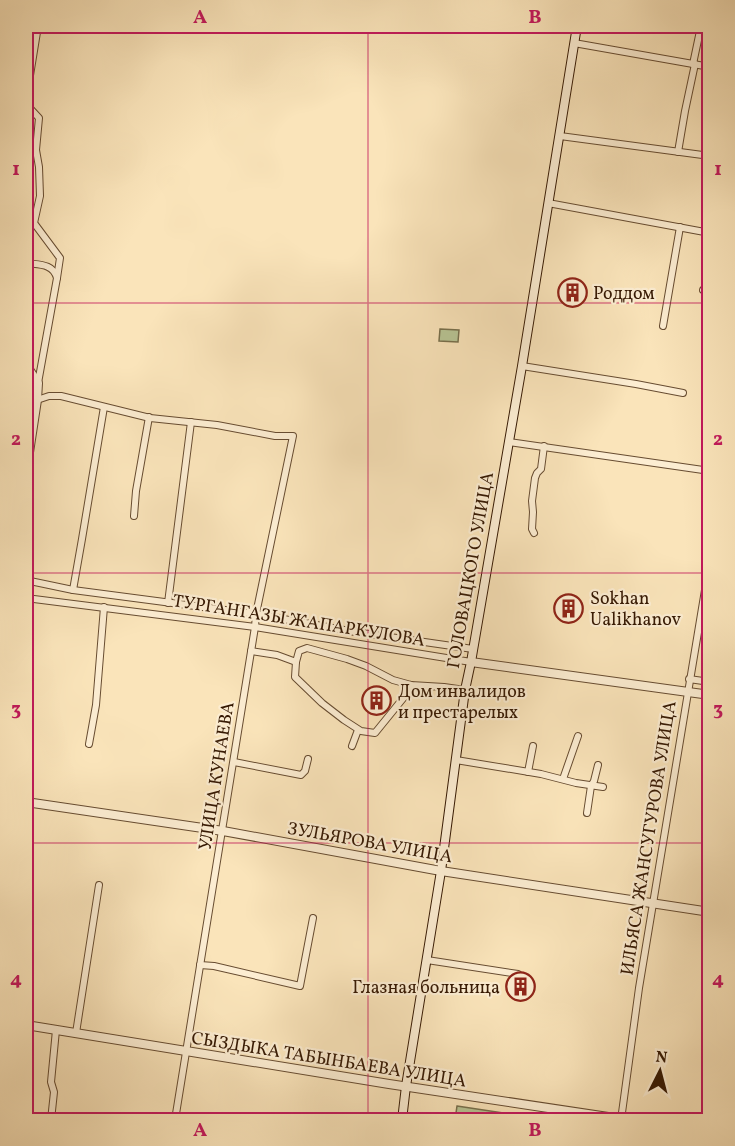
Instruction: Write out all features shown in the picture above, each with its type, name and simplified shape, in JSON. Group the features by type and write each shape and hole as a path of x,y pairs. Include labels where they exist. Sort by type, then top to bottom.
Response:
{"main road":[{"name":"ГОЛОВАЦКОГО УЛИЦА","path":"402,1120 441,871 465,690 510,442 577,26"}],"street":[{"path":"34,223 40,196 36,150 39,118 26,102 38,26"},
{"path":"678,152 701,26"},
{"path":"574,43 710,67"},
{"path":"560,136 710,156"},
{"path":"548,203 710,233"},
{"path":"26,214 60,258 27,458 26,495"},
{"path":"663,326 680,227"},
{"path":"26,263 52,268 57,278"},
{"path":"26,366 38,383"},
{"path":"522,366 683,393"},
{"path":"37,400 49,396 61,396 149,417 191,422 168,603"},
{"path":"73,590 104,407"},
{"path":"134,516 136,490 149,417"},
{"name":"УЛИЦА КУНАЕВА","path":"175,1120 256,614 292,436 275,436 191,422"},
{"path":"510,442 710,471"},
{"path":"534,533 532,501 535,478 541,469 544,446"},
{"name":"ИЛЬЯСА ЖАНСУГУРОВА УЛИЦА","path":"624,1120 639,988 710,560"},
{"name":"ТУРГАНГАЗЫ ЖАПАРКУЛОВА","path":"26,576 30,581 73,590 256,614 355,632 473,648"},
{"name":"ТУРГАНГАЗЫ ЖАПАРКУЛОВА","path":"26,598 255,627 471,662 710,695"},
{"path":"89,744 96,705 104,607"},
{"path":"411,685 375,733 361,731 322,703 295,677 296,662 299,651 307,648 366,666 393,680 411,685 465,690"},
{"path":"251,651 277,655 296,662"},
{"path":"689,679 710,681"},
{"path":"352,746 358,730"},
{"path":"563,780 578,736"},
{"path":"528,772 533,746"},
{"path":"234,762 301,775 305,771 308,759"},
{"path":"456,760 603,787"},
{"path":"587,813 591,786 598,765"},
{"name":"ЗУЛЬЯРОВА УЛИЦА","path":"26,802 223,831 441,871 710,912"},
{"path":"76,1033 99,885"},
{"path":"200,964 300,986 313,918"},
{"path":"427,960 518,974"},
{"name":"СЫЗДЫКА ТАБЫНБАЕВА УЛИЦА","path":"26,1025 624,1120"},
{"path":"51,1120 54,1092 51,1082 56,1030"}],"green space":[{"path":"440,329 459,330 458,342 439,341"},
{"path":"457,1106 551,1120 455,1120"}],"place":[{"name":"Роддом","path":"572,293"},
{"name":"Sokhan Ualikhanov","path":"569,608"},
{"name":"Дом инвалидов и престарелых","path":"377,701"},
{"name":"Глазная больница","path":"521,987"}]}
